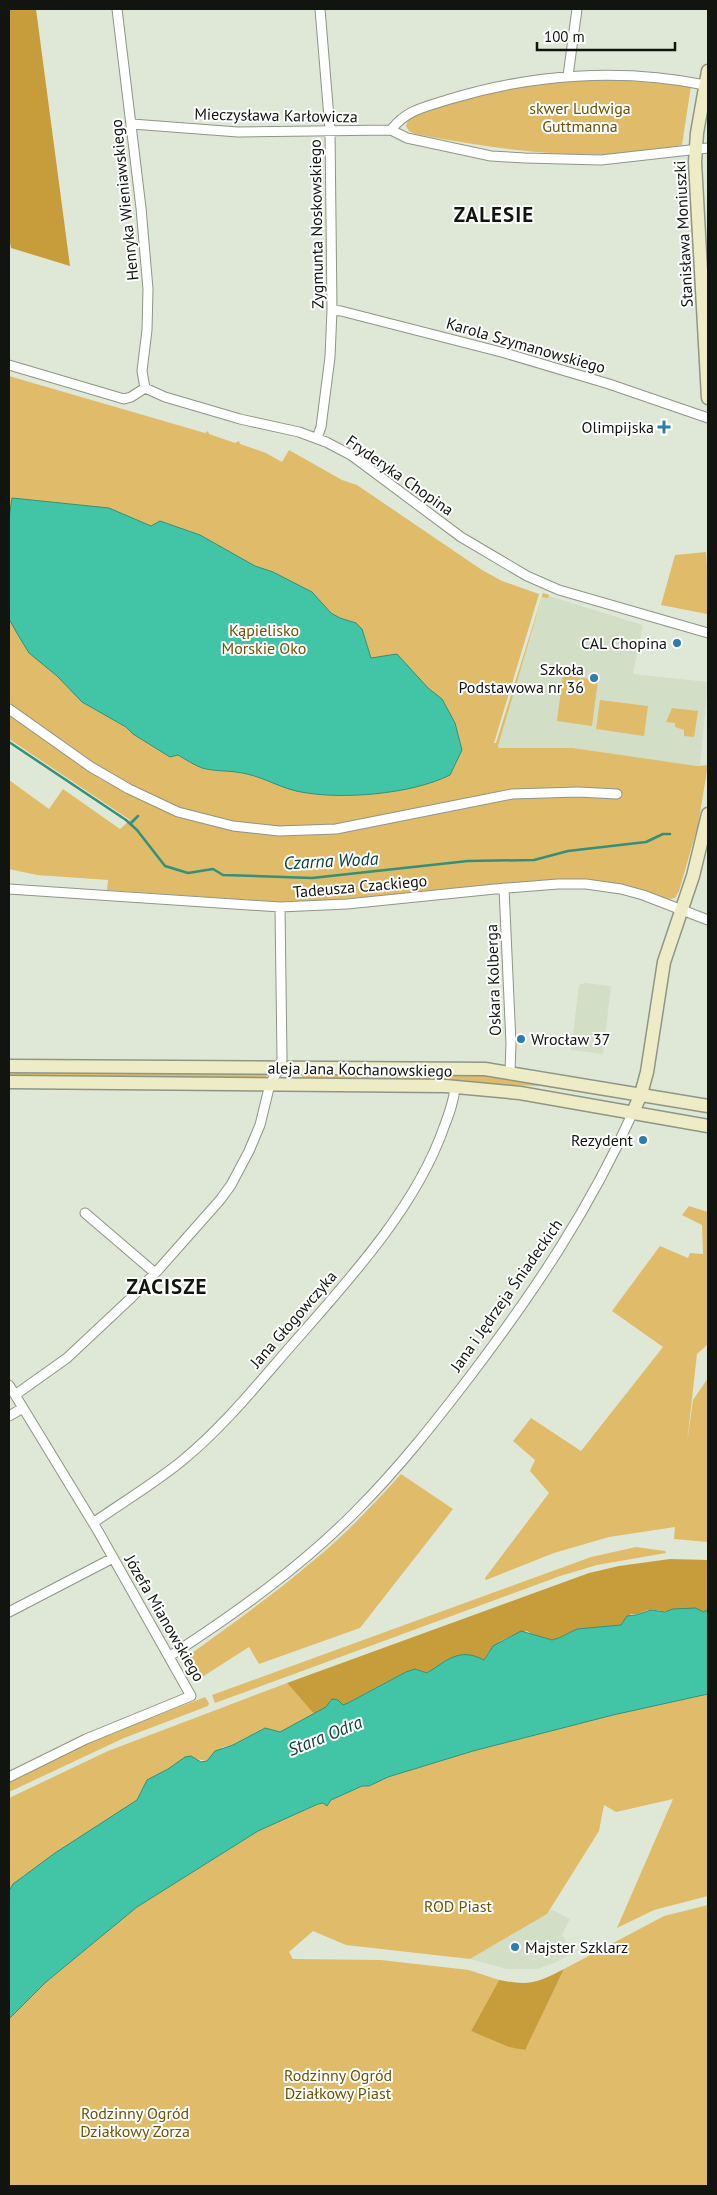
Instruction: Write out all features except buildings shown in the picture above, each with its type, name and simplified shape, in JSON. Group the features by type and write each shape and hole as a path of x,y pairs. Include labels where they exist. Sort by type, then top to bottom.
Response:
{"main road":[{"name":"Stanisława Moniuszki","path":"708,71 705,85 702,149 696,212 706,301 708,398"},
{"name":"Jana i Jędrzeja Śniadeckich","path":"633,1112 641,1094 647,1072 664,962 680,909 693,876 708,816"},
{"name":"aleja Jana Kochanowskiego","path":"9,1066 464,1068 510,1071 708,1106"},
{"name":"aleja Jana Kochanowskiego","path":"9,1082 455,1087 520,1093 708,1126"}],"street":[{"name":"Henryka Wieniawskiego","path":"117,9 132,124 148,289 147,330 142,371 145,388"},
{"name":"Zygmunta Noskowskiego","path":"317,438 321,427 328,378 332,310 330,130 320,9"},
{"path":"568,76 577,9"},
{"path":"391,130 406,114 439,102 509,84 568,76 609,75 674,78 705,85"},
{"name":"Mieczysława Karłowicza","path":"132,124 238,132 391,130 407,138 492,156 508,157 601,160 702,149"},
{"name":"Karola Szymanowskiego","path":"332,310 341,310 505,353 609,384 708,418"},
{"path":"9,365 124,399 145,388"},
{"name":"Fryderyka Chopina","path":"145,388 165,397 317,438 351,455 461,537 527,576 559,590 708,633"},
{"path":"9,709 91,767 129,789 178,812 233,826 279,831 328,830 512,794 578,792 617,794"},
{"name":"Tadeusza Czackiego","path":"9,889 53,890 280,907 347,904 504,888 586,884 621,889 708,920"},
{"name":"Oskara Kolberga","path":"504,888 511,1055 510,1071"},
{"path":"15,1396 75,1351 156,1273 231,1185 254,1140 270,1084 280,1067 282,1056 280,907"},
{"name":"Jana Głogowczyka","path":"93,1523 154,1482 200,1444 255,1386 328,1303 376,1243 428,1167 446,1122 455,1087"},
{"name":"Jana i Jędrzeja Śniadeckich","path":"170,1656 225,1620 310,1554 357,1511 425,1435 497,1341 568,1235 605,1172 633,1112"},
{"path":"85,1214 156,1273"},
{"name":"Józefa Mianowskiego","path":"9,1385 93,1523 191,1696 86,1739 9,1776"},
{"path":"9,1416 23,1408"},
{"path":"9,1612 113,1558"}],"shaded area":[{"path":"9,9 36,9 70,266 11,248 9,237"},
{"name":"Szkoła Podstawowa nr 36","path":"543,596 548,598 549,596 643,625 633,674 708,682 700,765 573,748 499,748 497,744"},
{"path":"585,983 611,986 603,1054 571,1050 579,985"},
{"path":"670,1559 708,1560 708,1610 703,1612 690,1609 647,1610 631,1614 621,1625 577,1629 552,1640 535,1636 527,1631 508,1637 496,1644 484,1660 468,1655 454,1658 427,1673 415,1669 343,1705 332,1699 326,1707 314,1714 287,1683 589,1573 619,1566"},
{"path":"551,1909 570,1919 562,1935 573,1953 537,1969 507,1969 470,1959 547,1914"},
{"path":"564,1969 525,2050 509,2047 471,2031 499,1980 518,1983 533,1982"}],"green space":[{"name":"skwer Ludwiga Guttmanna","path":"606,79 691,86 682,145 616,154 548,153 515,150 415,134 409,131 406,126 409,118 456,101 481,95 531,86"},
{"name":"Kąpielisko Morskie Oko","path":"9,376 205,433 208,431 209,434 235,443 239,441 240,444 266,453 282,462 289,450 342,480 357,485 482,570 502,581 539,594 494,743 496,743 543,593 549,595 548,598 542,597 498,746 499,748 573,748 697,766 708,765 698,825 679,891 675,898 669,899 635,888 611,883 570,880 507,883 467,889 304,902 276,902 107,890 108,880 37,875 9,869 9,780 49,809 63,789 120,829 130,820 9,739"},
{"path":"706,552 708,580 707,614 661,605 675,555"},
{"path":"563,675 598,680 592,726 557,721"},
{"path":"600,700 648,706 644,736 596,729"},
{"path":"672,708 698,711 694,737 684,736 684,730 675,727 675,723 666,722"},
{"path":"9,1071 266,1073 268,1075 264,1079 9,1078"},
{"path":"302,1072 493,1075 616,1095 615,1098 541,1086 302,1079"},
{"path":"689,1206 708,1212 708,1344 697,1354 687,1443 693,1400 708,1378 708,1542 674,1539 675,1527 609,1537 554,1553 486,1580 485,1578 549,1493 530,1471 535,1460 513,1441 531,1418 581,1451 663,1347 612,1311 660,1246 688,1258 690,1253 703,1254 702,1225 682,1215"},
{"path":"401,1474 453,1509 360,1628 259,1664 249,1647 199,1679 185,1658 289,1581 329,1547 348,1530"},
{"path":"636,1547 665,1551 666,1553 597,1565 560,1576 215,1703 212,1695 591,1557"},
{"path":"287,1683 314,1714 280,1732 264,1728 233,1745 223,1747 207,1761 185,1757 147,1780 137,1800 55,1853 30,1873 24,1875 9,1891 9,1798 108,1751"},
{"path":"708,1694 708,1896 654,1910 617,1928 673,1799 616,1812 604,1805 599,1831 547,1914 470,1959 346,1945 313,1931 289,1952 293,1959 381,1960 469,1970 499,1980 471,2031 524,2050 564,1969 664,1916 708,1905 708,2186 9,2186 9,2019 46,1982 137,1907 258,1831 318,1804 323,1803 326,1805 331,1800 362,1786 369,1786 388,1777 473,1751 613,1715"},
{"path":"205,1697 209,1703 208,1706 124,1738 9,1792 9,1781 97,1739"}],"water":[{"path":"12,498 109,508 151,526 160,521 200,535 255,566 273,572 312,592 331,613 356,623 362,629 371,658 397,654 428,688 442,699 455,723 462,750 450,775 417,787 377,794 337,795 301,792 247,774 202,768 178,755 170,757 133,734 126,727 82,702 57,676 29,653 9,619 9,518"},
{"name":"Stara Odra","path":"696,1608 703,1612 708,1610 708,1694 613,1715 473,1751 388,1777 369,1786 362,1786 331,1800 327,1806 323,1803 318,1804 258,1831 137,1907 46,1982 9,2019 9,1891 13,1884 55,1853 137,1800 147,1780 185,1757 191,1756 201,1762 207,1761 215,1751 233,1745 265,1728 280,1732 326,1707 332,1699 338,1700 343,1705 415,1669 427,1673 448,1660 461,1655 475,1656 484,1660 493,1646 521,1631 552,1640 577,1629 621,1625 627,1616 651,1610 665,1612 673,1609"}],"waterway":[{"name":"Czarna Woda","path":"9,742 126,820 137,830 165,866 188,873 213,869 223,875 312,878 468,861 534,860 568,851 646,842 663,834 670,834"},
{"path":"130,824 138,816"}],"place":[{"name":"Olimpijska","path":"664,427"},
{"name":"CAL Chopina","path":"677,643"},
{"name":"Szkoła Podstawowa nr 36","path":"594,678"},
{"name":"Wrocław 37","path":"521,1039"},
{"name":"Rezydent","path":"643,1140"},
{"name":"Majster Szklarz","path":"515,1947"}],"district":[{"name":"ZALESIE","path":"494,215"},
{"name":"ZACISZE","path":"167,1287"}],"park label":[{"name":"ROD Piast","path":"458,1906"},
{"name":"Rodzinny Ogród Działkowy Piast","path":"338,2084"},
{"name":"Rodzinny Ogród Działkowy Zorza","path":"135,2122"}]}
